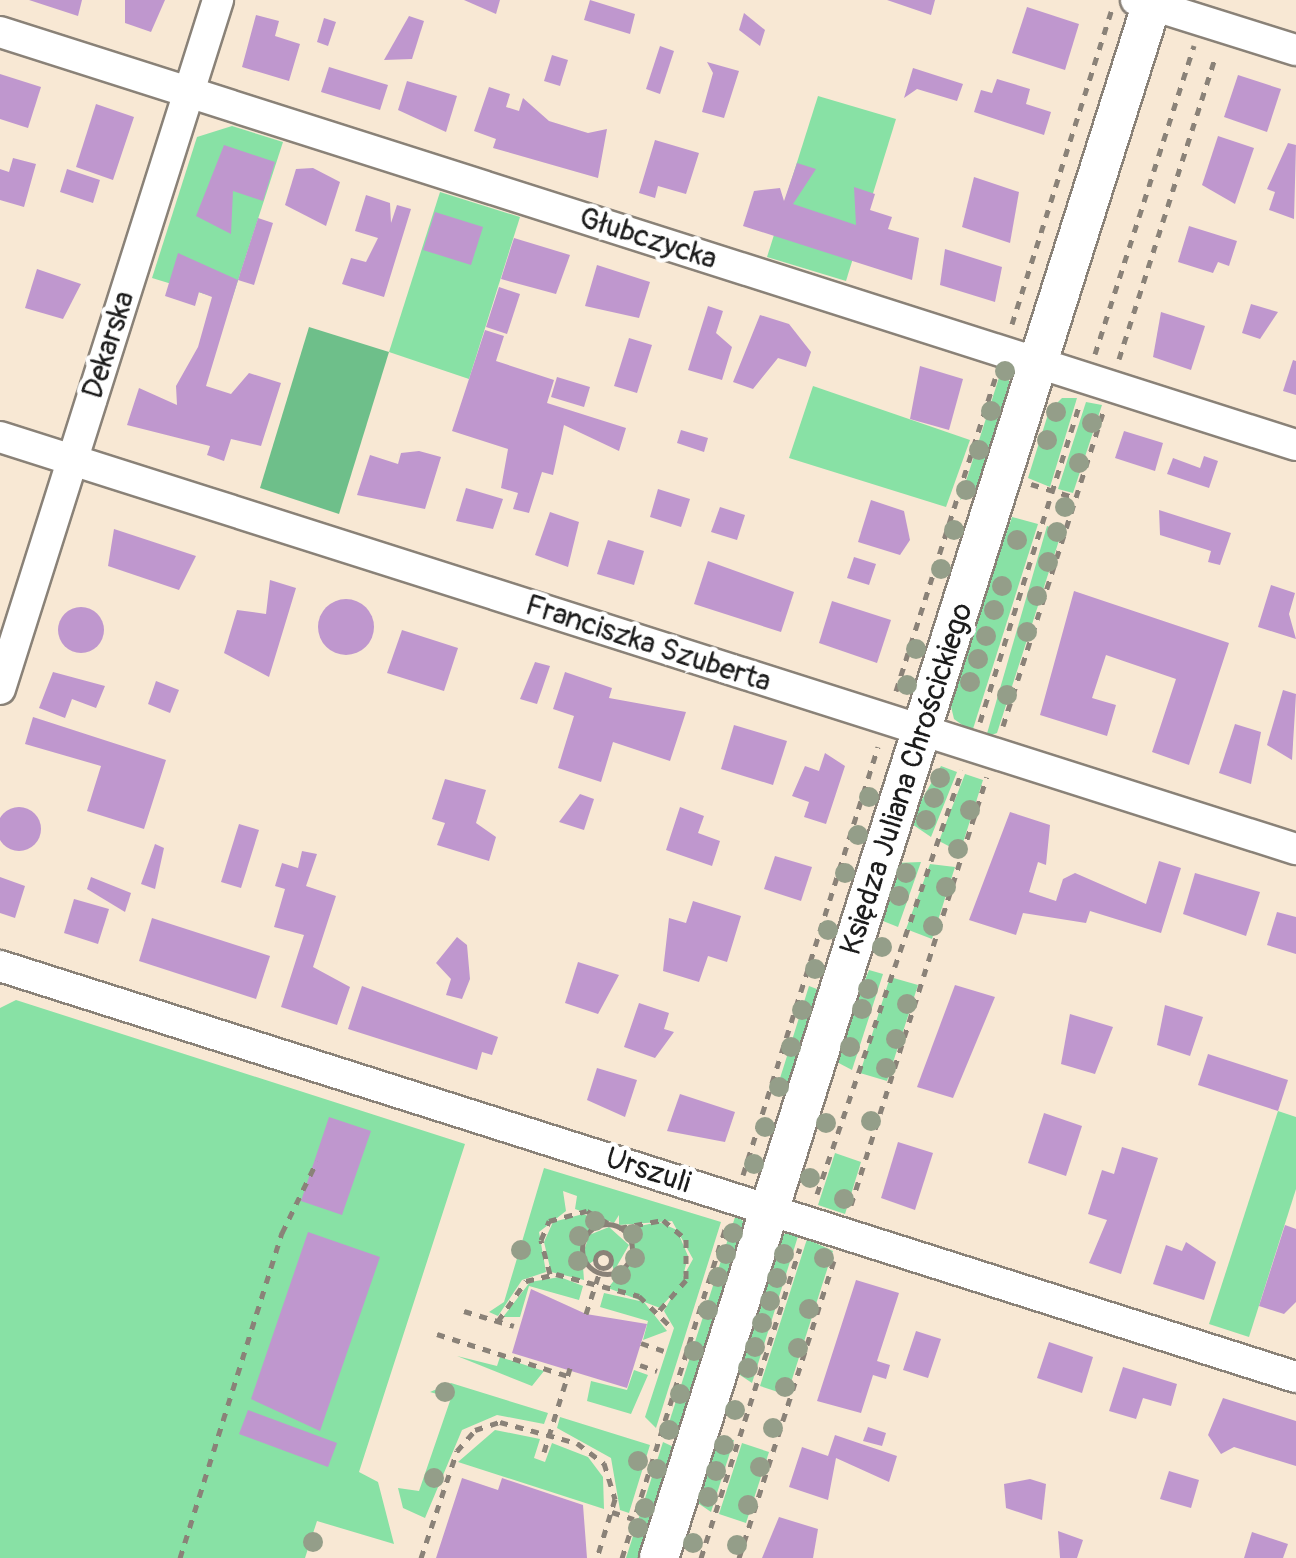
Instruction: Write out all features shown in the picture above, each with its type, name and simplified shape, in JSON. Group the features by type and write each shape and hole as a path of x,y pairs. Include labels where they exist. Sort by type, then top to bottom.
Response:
{"street":[{"name":"Dekarska","path":"0,690 218,0"},
{"name":"Księdza Juliana Chrościckiego","path":"659,1558 922,731 1021,358 1147,2"},
{"path":"1147,2 1296,50"},
{"name":"Głubczycka","path":"0,32 1296,445"},
{"name":"Franciszka Szuberta","path":"0,437 1296,850"},
{"name":"Urszuli","path":"0,966 1296,1377"}],"path":[{"path":"890,709 1021,358 1114,0"},
{"path":"976,734 1053,491 1099,382 1213,24"},
{"path":"996,740 1076,498 1099,382 1213,24"},
{"path":"1021,482 1076,498"},
{"path":"739,1187 882,734"},
{"path":"813,1206 967,758"},
{"path":"847,1218 987,778 987,764"},
{"path":"951,766 987,778"},
{"path":"180,1558 282,1232 317,1161"},
{"path":"550,1274 541,1240 550,1221 587,1212 619,1228 663,1220 686,1239 686,1280 660,1311"},
{"path":"622,1558 731,1213"},
{"path":"600,1271 584,1261 582,1242 609,1224"},
{"path":"600,1271 630,1260 619,1228"},
{"path":"701,1558 804,1234"},
{"path":"739,1558 838,1249"},
{"path":"586,1314 600,1271"},
{"path":"498,1322 521,1286 550,1274 639,1296 660,1311 671,1327"},
{"path":"464,1311 514,1326"},
{"path":"437,1334 569,1372 544,1452"},
{"path":"641,1343 664,1351"},
{"path":"640,1365 657,1370"},
{"path":"421,1558 470,1434 500,1422 549,1434 600,1458 613,1480 612,1512 597,1558"},
{"path":"612,1512 634,1519"}],"green space":[{"path":"818,96 896,119 846,281 767,257"},
{"path":"232,126 283,142 231,302 152,278 197,137"},
{"path":"440,192 520,217 469,379 389,352"},
{"path":"309,327 389,352 339,514 260,488"},
{"path":"1003,365 1013,391 986,481 960,500"},
{"path":"813,386 970,440 946,507 789,458"},
{"path":"1062,398 1077,398 1050,487 1028,478 1049,411"},
{"path":"1086,402 1102,405 1073,493 1058,489"},
{"path":"1012,517 1038,524 972,732 954,719 949,698"},
{"path":"1047,526 1062,531 997,733 986,737"},
{"path":"941,766 957,772 931,837 909,822"},
{"path":"965,774 983,780 960,852 939,841"},
{"path":"921,862 898,927 883,921 896,863"},
{"path":"930,864 955,867 932,939 906,929"},
{"path":"869,970 883,974 852,1070 833,1060"},
{"path":"890,977 918,985 887,1081 860,1073"},
{"path":"809,986 822,991 789,1095 776,1091"},
{"path":"16,1000 465,1144 359,1472 378,1482 394,1544 317,1521 305,1558 0,1558 0,1008"},
{"path":"1278,1111 1296,1117 1296,1189 1249,1337 1209,1324"},
{"path":"835,1153 861,1162 845,1214 818,1205"},
{"path":"544,1168 721,1222 656,1428 645,1417 674,1328 664,1311 693,1259 672,1221 619,1225 619,1215 614,1223 575,1209 577,1196 563,1191 566,1211 539,1232 546,1272 522,1280 498,1316 489,1312 504,1302"},
{"path":"583,1214 604,1222 581,1240 584,1280 551,1272 544,1242 553,1222"},
{"path":"736,1214 747,1226 677,1435 666,1432"},
{"path":"659,1222 677,1230 688,1256 681,1285 660,1308 608,1288 633,1257 625,1229"},
{"path":"609,1227 629,1245 614,1271 608,1251 589,1264 584,1251 589,1235"},
{"path":"788,1232 799,1233 752,1383 734,1371 778,1238"},
{"path":"807,1239 833,1251 787,1395 760,1386"},
{"path":"560,1277 583,1286 579,1300 529,1286 520,1317 503,1317 530,1282"},
{"path":"604,1293 644,1302 667,1331 643,1340 648,1321 600,1307"},
{"path":"457,1356 497,1366 500,1357 544,1371 532,1386"},
{"path":"634,1370 648,1375 631,1414 587,1401 591,1381 627,1390"},
{"path":"451,1383 548,1413 544,1424 497,1415 462,1430 425,1518 403,1508 398,1488 419,1491 451,1398 430,1392"},
{"path":"560,1417 650,1445 629,1513 620,1510 611,1458 557,1428"},
{"path":"495,1430 540,1439 534,1458 545,1462 552,1443 588,1457 603,1477 604,1509 458,1462"},
{"path":"713,1438 734,1440 711,1512 695,1501"},
{"path":"663,1442 678,1449 645,1558 626,1558"},
{"path":"742,1443 769,1452 746,1523 719,1514"}],"building":[{"path":"29,0 82,0 78,16"},
{"path":"125,0 165,0 151,32 125,23"},
{"path":"464,0 500,0 496,14"},
{"path":"590,0 635,14 630,34 584,20"},
{"path":"887,0 935,0 931,15"},
{"path":"1027,7 1079,24 1065,70 1012,53"},
{"path":"744,13 765,30 760,46 739,30"},
{"path":"256,15 279,21 275,36 300,44 289,81 242,67"},
{"path":"409,16 424,21 412,59 384,60"},
{"path":"324,18 336,22 328,46 317,42"},
{"path":"660,46 674,51 660,94 646,89"},
{"path":"552,55 568,60 560,86 544,81"},
{"path":"707,62 739,71 724,118 702,112 713,73"},
{"path":"329,67 388,85 380,110 321,92"},
{"path":"913,68 963,84 957,101 917,89 904,98"},
{"path":"0,74 41,87 28,128 0,119"},
{"path":"1238,75 1281,89 1267,132 1224,117"},
{"path":"997,79 1030,89 1026,104 1051,112 1044,135 974,112 981,90 992,93"},
{"path":"407,81 457,96 446,132 398,110"},
{"path":"489,87 510,94 506,107 519,111 523,98 549,121 588,133 607,129 598,178 493,148 496,139 474,131"},
{"path":"96,104 134,117 113,180 76,167"},
{"path":"1218,136 1254,148 1235,204 1202,185"},
{"path":"655,140 699,153 686,194 658,186 655,198 639,193"},
{"path":"1288,143 1296,145 1294,219 1269,210 1275,192 1267,189"},
{"path":"224,145 275,162 263,201 233,191 231,234 196,216"},
{"path":"13,158 36,164 24,207 0,200 0,169 9,172"},
{"path":"797,163 816,169 793,204 856,225 854,187 875,194 870,210 892,217 888,229 919,238 912,280 743,226 754,191 780,188 784,201"},
{"path":"313,168 340,182 326,226 285,205 296,169"},
{"path":"67,169 100,180 93,203 60,192"},
{"path":"974,177 1019,192 1010,243 962,227"},
{"path":"366,195 390,203 391,223 397,205 411,209 384,297 342,284 351,258 366,262 378,238 355,231"},
{"path":"435,212 483,227 471,265 423,250"},
{"path":"258,218 273,223 254,285 238,280"},
{"path":"1189,226 1237,241 1229,266 1218,262 1213,273 1178,262"},
{"path":"514,238 570,255 556,294 501,279"},
{"path":"945,249 1002,267 995,302 940,285"},
{"path":"178,253 238,280 206,386 231,394 249,373 281,383 261,446 231,439 224,461 207,455 210,446 127,425 139,388 177,405 176,386 198,347 212,297 199,292 195,306 165,296"},
{"path":"597,265 650,282 639,318 585,306"},
{"path":"37,269 81,284 63,319 25,308"},
{"path":"499,287 520,294 507,334 486,327"},
{"path":"1251,304 1278,312 1260,339 1242,333"},
{"path":"708,306 723,311 716,333 732,347 722,380 688,370"},
{"path":"1161,312 1205,326 1191,370 1153,357"},
{"path":"760,315 789,324 811,352 806,367 778,358 753,389 733,382"},
{"path":"485,330 504,336 496,361 554,380 547,403 626,428 619,451 564,425 553,475 542,472 529,513 513,509 518,493 501,488 508,449 452,431"},
{"path":"629,338 652,345 637,393 614,386"},
{"path":"1293,360 1296,361 1296,395 1283,391"},
{"path":"920,366 963,379 949,430 910,419"},
{"path":"557,377 590,387 584,407 551,397"},
{"path":"681,430 708,438 704,452 677,443"},
{"path":"1124,431 1163,443 1155,471 1115,458"},
{"path":"419,451 441,457 425,509 357,495 370,455 398,464 401,453"},
{"path":"1204,456 1218,461 1209,488 1167,474 1173,458 1200,468"},
{"path":"466,488 503,499 493,529 456,521"},
{"path":"658,489 690,499 681,527 650,517"},
{"path":"871,500 904,511 910,540 900,555 858,542"},
{"path":"720,507 745,515 737,540 711,532"},
{"path":"1159,510 1231,533 1220,565 1208,562 1211,551 1160,535"},
{"path":"550,512 579,522 568,567 535,555"},
{"path":"114,529 196,556 179,590 108,566"},
{"path":"608,540 644,551 634,585 597,574"},
{"path":"854,557 876,564 869,585 847,578"},
{"path":"708,561 794,592 781,632 694,604"},
{"path":"270,580 296,588 269,677 224,653 237,610 266,614"},
{"path":"1271,585 1295,593 1289,614 1296,639 1258,627"},
{"path":"1074,591 1229,643 1189,765 1152,752 1176,679 1106,655 1092,698 1116,705 1107,736 1040,715"},
{"path":"346,599 366,607 374,627 366,647 346,655 326,647 318,627 326,607"},
{"path":"832,601 891,620 877,663 819,643"},
{"path":"81,607 97,614 104,630 97,646 81,653 65,646 58,630 65,614"},
{"path":"402,630 458,648 444,691 387,673"},
{"path":"535,662 550,666 537,704 520,699"},
{"path":"53,672 105,686 96,708 72,699 65,718 39,708"},
{"path":"565,672 612,688 609,698 686,712 670,761 613,742 601,782 558,768 574,716 553,709"},
{"path":"156,681 179,690 170,713 148,704"},
{"path":"1283,690 1296,694 1292,760 1267,745"},
{"path":"33,717 166,760 144,829 87,811 101,766 25,744"},
{"path":"1235,724 1261,732 1251,784 1219,773"},
{"path":"734,725 787,741 773,785 721,769"},
{"path":"825,753 845,766 826,824 804,817 809,802 792,796 805,766 819,771"},
{"path":"445,779 486,790 476,823 496,837 489,861 437,845 445,823 432,819"},
{"path":"580,794 594,799 584,830 559,822"},
{"path":"19,807 35,813 41,829 35,845 19,851 3,845 -3,829 3,813"},
{"path":"680,807 704,816 698,833 720,841 712,866 666,850"},
{"path":"1010,812 1050,825 1046,865 1038,862 1029,892 1056,901 1063,879 1075,873 1146,904 1159,861 1181,868 1161,933 1090,911 1086,923 1023,913 1016,935 969,920"},
{"path":"239,824 259,830 241,888 221,882"},
{"path":"155,844 164,848 155,889 141,884"},
{"path":"302,851 317,854 306,886 336,896 313,967 350,987 337,1025 281,1007 304,935 274,927 285,889 275,886 282,863 298,868"},
{"path":"775,856 812,867 801,901 764,889"},
{"path":"1195,873 1260,892 1246,936 1183,914"},
{"path":"0,877 25,886 15,918 0,913"},
{"path":"91,877 131,893 125,912 87,889"},
{"path":"74,899 109,909 98,944 64,933"},
{"path":"693,901 741,916 727,962 708,956 699,982 663,971 669,918 686,923"},
{"path":"1277,912 1296,917 1296,954 1267,945"},
{"path":"152,918 270,956 256,999 139,961"},
{"path":"457,937 467,945 470,979 462,999 446,995 451,979 436,963"},
{"path":"578,962 619,975 598,1014 565,1003"},
{"path":"955,985 995,997 953,1098 917,1087"},
{"path":"362,986 498,1037 492,1055 482,1052 477,1070 348,1029"},
{"path":"639,1003 669,1013 664,1029 674,1032 655,1058 624,1047"},
{"path":"1165,1005 1203,1017 1190,1056 1157,1045"},
{"path":"1070,1014 1113,1027 1095,1074 1061,1064"},
{"path":"1208,1054 1288,1080 1278,1111 1198,1085"},
{"path":"597,1068 637,1080 625,1117 587,1100"},
{"path":"680,1094 735,1112 725,1142 667,1131"},
{"path":"1044,1113 1082,1126 1066,1176 1028,1163"},
{"path":"329,1117 371,1131 342,1215 301,1201"},
{"path":"898,1142 933,1153 915,1210 881,1198"},
{"path":"1122,1147 1158,1158 1121,1274 1089,1263 1107,1220 1088,1214 1102,1170 1114,1174"},
{"path":"1285,1225 1296,1229 1296,1302 1284,1314 1259,1306"},
{"path":"308,1232 380,1257 320,1431 251,1399"},
{"path":"1186,1242 1216,1262 1204,1300 1153,1284 1166,1245 1182,1251"},
{"path":"856,1280 899,1293 877,1361 890,1365 886,1379 873,1375 861,1413 817,1401"},
{"path":"531,1289 586,1314 647,1324 627,1388 512,1353"},
{"path":"916,1331 941,1339 928,1378 903,1370"},
{"path":"1049,1342 1093,1357 1082,1393 1037,1378"},
{"path":"1123,1367 1177,1384 1171,1406 1143,1398 1136,1419 1109,1411"},
{"path":"1223,1398 1296,1421 1296,1466 1234,1447 1221,1454 1208,1435"},
{"path":"248,1410 337,1443 328,1467 239,1434"},
{"path":"868,1427 886,1433 882,1446 863,1441"},
{"path":"835,1435 897,1456 889,1482 836,1458 828,1500 789,1487 802,1447 828,1456"},
{"path":"1169,1471 1199,1480 1191,1508 1160,1499"},
{"path":"462,1478 498,1490 502,1478 583,1505 587,1558 436,1558"},
{"path":"1030,1479 1046,1484 1042,1520 1006,1508 1004,1484"},
{"path":"779,1517 818,1529 813,1558 762,1558"},
{"path":"1058,1531 1083,1540 1077,1558 1060,1558"},
{"path":"1252,1532 1288,1544 1283,1558 1244,1558"}]}
